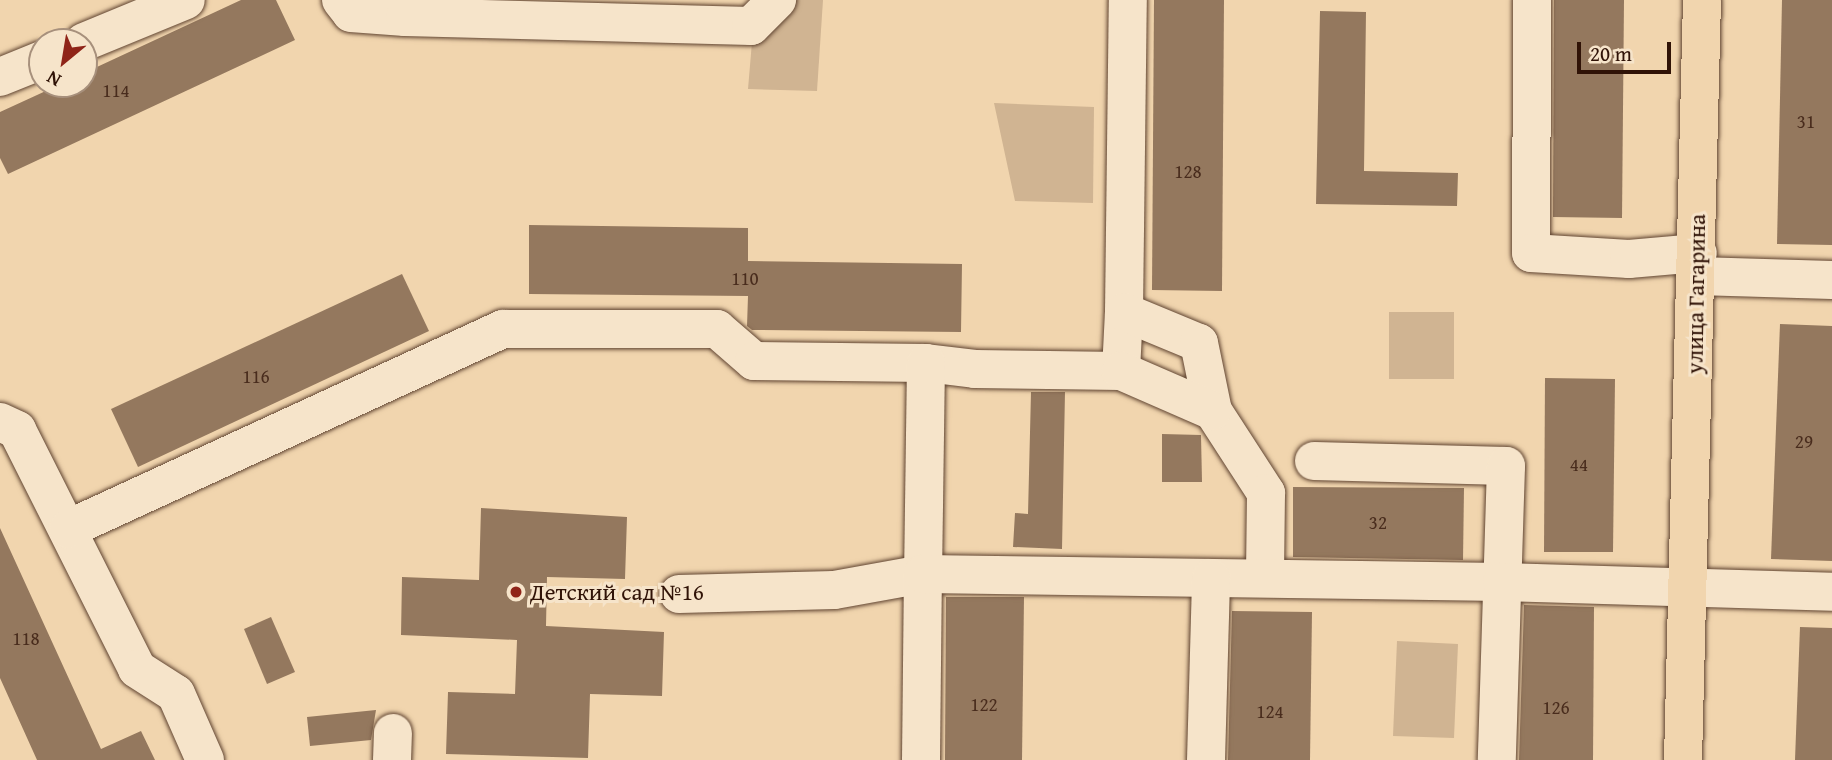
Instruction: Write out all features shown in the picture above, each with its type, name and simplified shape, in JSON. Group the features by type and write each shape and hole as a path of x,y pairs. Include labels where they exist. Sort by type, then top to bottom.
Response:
{"main road":[{"name":"улица Гагарина","path":"1683,760 1690,588 1702,0"}],"street":[{"path":"98,37 186,0"},
{"path":"341,0 351,13 405,17 751,26 777,0"},
{"path":"1121,371 1128,0"},
{"path":"1532,0 1531,253 1697,264 1832,280"},
{"path":"0,77 28,66"},
{"path":"1124,312 1199,343 1213,411 1266,493 1265,578"},
{"path":"68,530 503,328 717,329 754,362 926,363 975,369 1121,371 1213,411"},
{"path":"921,760 926,363"},
{"path":"0,422 17,430 137,669 176,694 205,760"},
{"path":"1314,461 1506,466 1497,760"},
{"path":"679,594 834,590 923,574 1502,582 1832,592"},
{"path":"1206,760 1211,578"}],"shaded area":[{"path":"796,0 823,0 817,91 748,89 752,42"},
{"path":"994,103 1094,107 1093,203 1015,201"},
{"path":"1389,312 1454,312 1454,379 1389,379"},
{"path":"1397,641 1458,644 1454,738 1393,736"}],"building":[{"path":"241,0 276,0 295,40 8,174 0,158 0,112 30,98 98,98 98,66"},
{"path":"1154,0 1224,0 1222,291 1152,290"},
{"path":"1554,0 1624,0 1622,218 1553,217"},
{"path":"1782,0 1832,0 1832,245 1777,244"},
{"path":"1320,11 1366,12 1364,171 1458,173 1457,206 1316,204"},
{"path":"529,225 748,228 748,261 962,264 961,332 752,330 747,326 748,296 529,294"},
{"path":"402,274 429,331 138,467 111,409"},
{"path":"1780,324 1832,326 1832,561 1771,559"},
{"path":"1545,378 1615,379 1613,552 1544,552"},
{"path":"1031,392 1065,392 1062,549 1013,547 1015,513 1028,514"},
{"path":"1162,434 1201,435 1202,482 1162,482"},
{"path":"1293,487 1464,488 1463,560 1293,557"},
{"path":"481,508 627,517 625,579 547,577 546,626 664,632 662,696 590,694 588,758 446,754 448,692 515,694 517,640 401,635 402,577 479,580"},
{"path":"0,528 101,749 141,731 155,760 37,760 0,678"},
{"path":"946,597 1024,597 1022,760 945,760"},
{"path":"1524,605 1594,607 1593,760 1519,760"},
{"path":"1232,611 1312,612 1310,760 1228,760"},
{"path":"271,617 295,672 267,684 244,629"},
{"path":"1800,627 1832,628 1832,760 1795,760"},
{"path":"376,710 371,740 310,746 307,717"}],"place":[{"name":"Детский сад №16","path":"516,592"}]}
